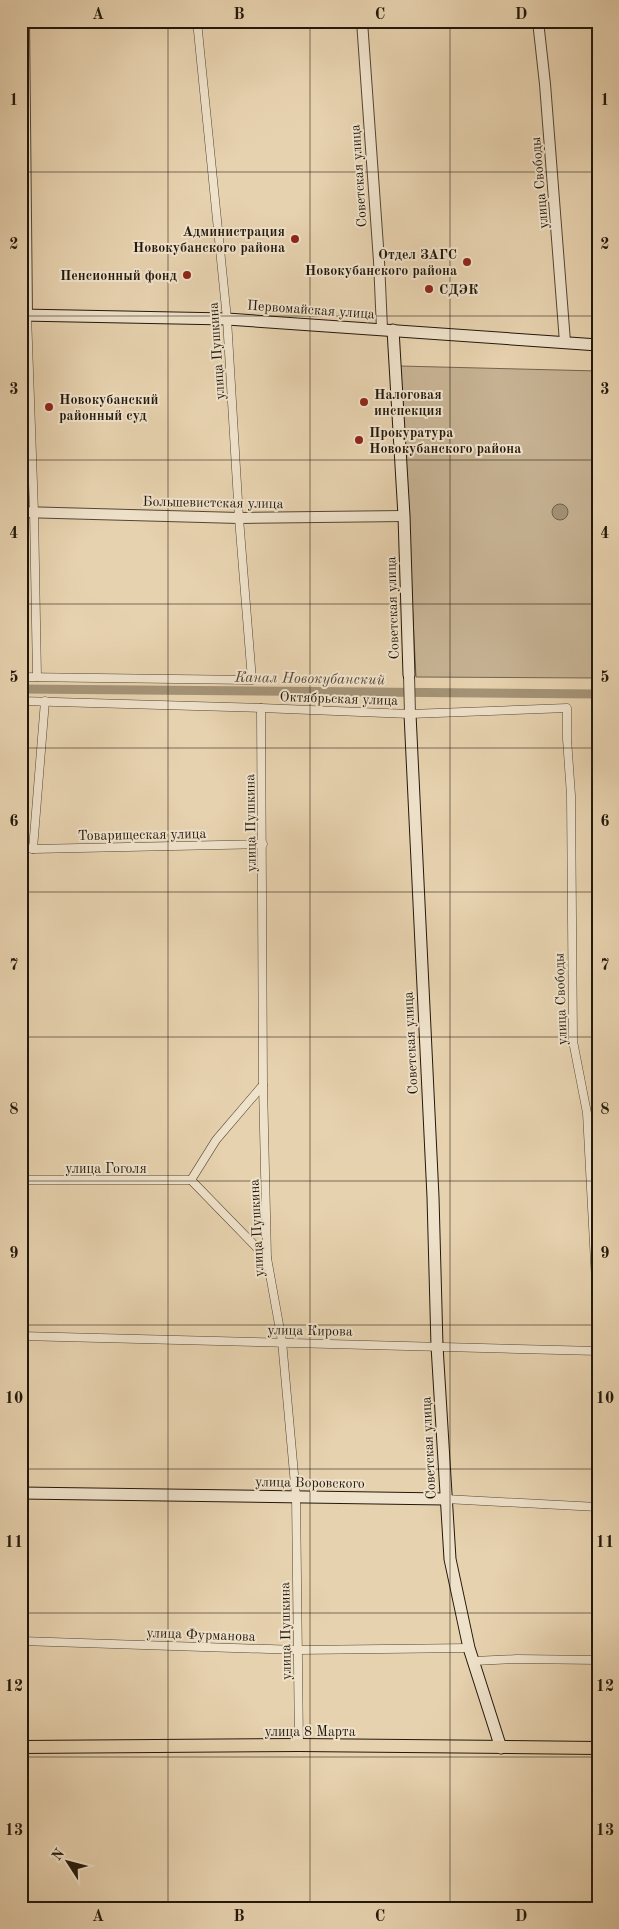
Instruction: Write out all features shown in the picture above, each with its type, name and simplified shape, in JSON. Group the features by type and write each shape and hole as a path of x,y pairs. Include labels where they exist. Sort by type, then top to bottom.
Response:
{"main road":[{"name":"Первомайская улица","path":"24,315 227,319 598,345"},
{"name":"Советская улица","path":"388,329 404,516 409,675"},
{"name":"Советская улица","path":"410,714 433,1198 436,1346 450,1559 469,1648 501,1748"},
{"name":"улица Воровского","path":"21,1492 446,1499"},
{"name":"улица 8 Марта","path":"21,1747 299,1745 598,1748"}],"street":[{"path":"21,677 37,677 34,512 24,315 24,21"},
{"name":"улица Пушкина","path":"37,677 252,680 239,518 227,319 197,21"},
{"name":"Советская улица","path":"362,21 380,261 388,329"},
{"name":"улица Свободы","path":"538,21 545,84 565,342"},
{"name":"Большевистская улица","path":"21,512 239,518 404,516"},
{"name":"Советская улица","path":"409,675 410,714"},
{"name":"Октябрьская улица","path":"21,701 410,714 567,708"},
{"path":"34,849 45,701"},
{"name":"улица Пушкина","path":"261,708 263,1085 267,1258 282,1342 296,1496 299,1745"},
{"name":"улица Свободы","path":"567,708 571,795 574,1042 588,1114 598,1319"},
{"name":"Товарищеская улица","path":"21,846 34,849 263,844"},
{"path":"263,1085 216,1140 191,1180 267,1258"},
{"name":"улица Гоголя","path":"21,1180 191,1180"},
{"name":"улица Кирова","path":"21,1336 598,1351"},
{"name":"улица Воровского","path":"446,1499 598,1507"},
{"name":"улица Фурманова","path":"21,1641 298,1650 469,1648"},
{"path":"474,1662 517,1659 598,1660"}],"shaded area":[{"path":"400,366 598,371 598,678 416,677"},
{"path":"557,504 563,504 568,509 566,518 557,520 552,515 552,509"}],"waterway":[{"name":"Канал Новокубанский","path":"21,689 598,694"}],"place":[{"name":"Администрация Новокубанского района","path":"295,239"},
{"name":"Отдел ЗАГС Новокубанского района","path":"467,262"},
{"name":"Пенсионный фонд","path":"187,275"},
{"name":"СДЭК","path":"429,289"},
{"name":"Налоговая инспекция","path":"364,402"},
{"name":"Новокубанский районный суд","path":"49,407"},
{"name":"Прокуратура Новокубанского района","path":"359,440"}]}
